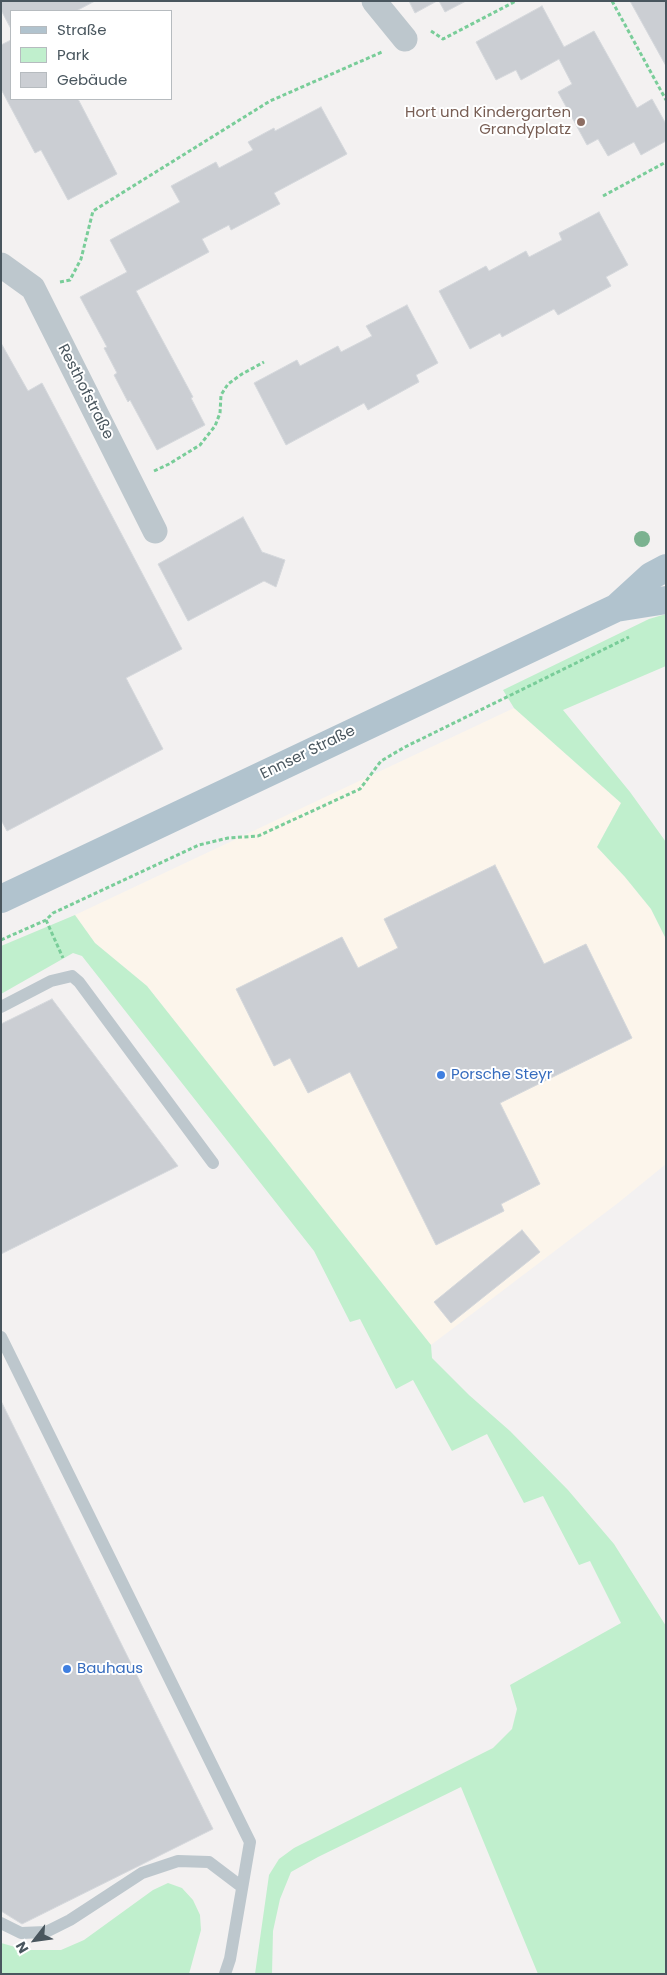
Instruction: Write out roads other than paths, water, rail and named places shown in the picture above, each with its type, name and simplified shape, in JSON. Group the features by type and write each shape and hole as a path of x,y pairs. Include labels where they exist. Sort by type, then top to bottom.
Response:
{"main road":[{"name":"Ennser Straße","path":"616,608 651,576 666,568"},
{"name":"Ennser Straße","path":"1,899 616,608 666,600"}],"street":[{"path":"374,1 405,39"},
{"name":"Resthofstraße","path":"1,265 33,288 155,531"}],"lane":[{"path":"1,1007 50,981 72,976 79,982 213,1163"},
{"path":"1,1337 250,1842 230,1959 225,1974"},
{"path":"1,1923 21,1932 46,1932 70,1920 142,1873 178,1861 209,1862 242,1887"}],"place":[{"name":"Hort und Kindergarten Grandyplatz","path":"581,122"},
{"name":"Porsche Steyr","path":"441,1075"},
{"name":"Bauhaus","path":"67,1669"}]}
